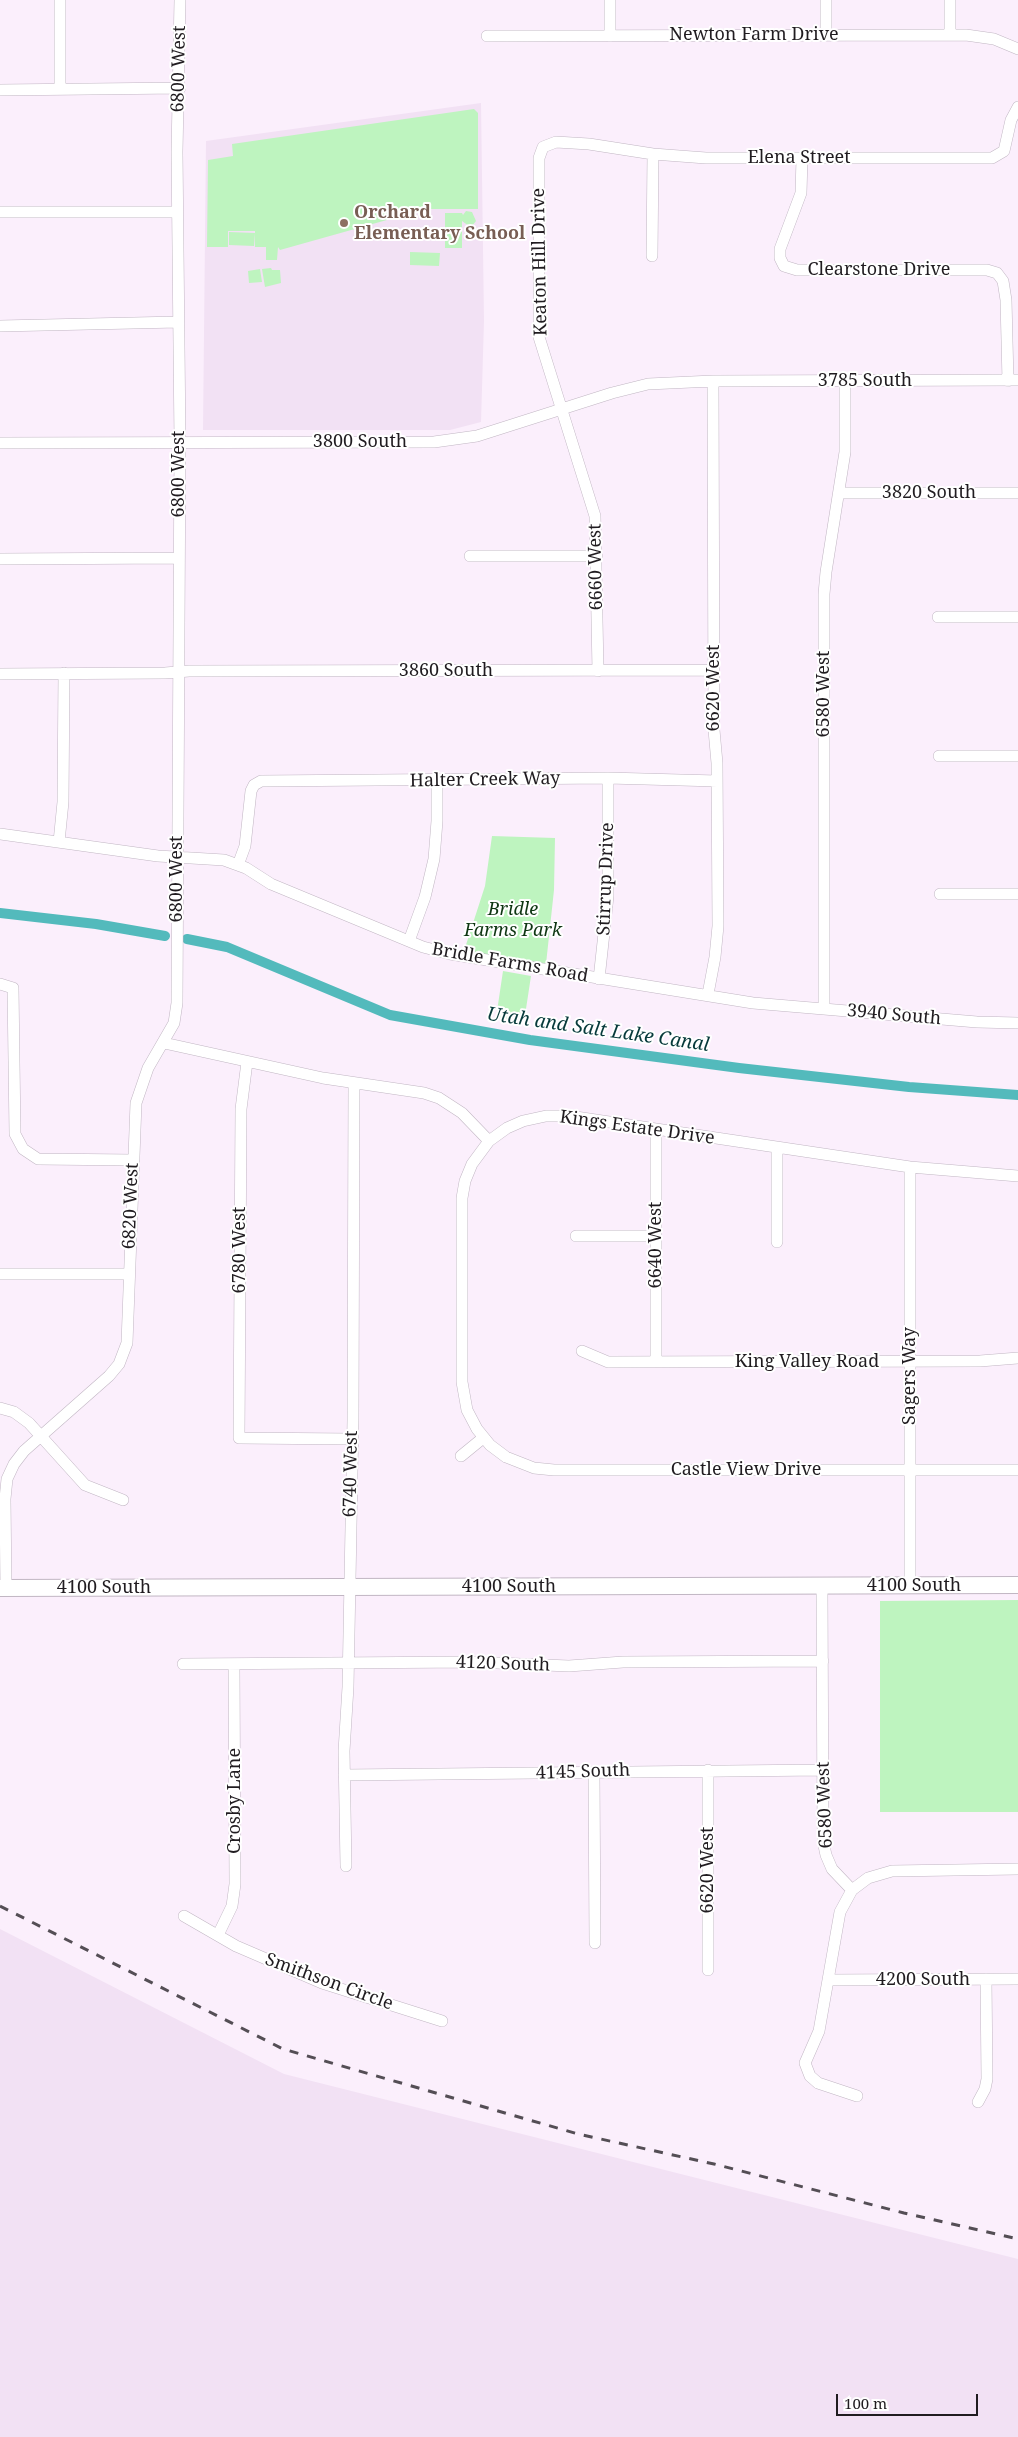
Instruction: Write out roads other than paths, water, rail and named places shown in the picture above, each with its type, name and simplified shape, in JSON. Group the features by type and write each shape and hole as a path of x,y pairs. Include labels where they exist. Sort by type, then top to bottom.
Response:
{"main road":[{"name":"4100 South","path":"3,1588 1018,1585"}],"street":[{"path":"60,0 60,88"},
{"name":"6800 West","path":"177,948 176,858 180,442 177,212 180,0"},
{"path":"610,0 610,36"},
{"path":"826,0 826,35"},
{"path":"950,0 950,35"},
{"name":"Newton Farm Drive","path":"487,36 950,35 985,37 1018,49"},
{"path":"0,90 180,88"},
{"name":"Elena Street","path":"546,144 556,142 589,144 653,154 706,158 995,157 1004,151 1009,125 1018,107"},
{"name":"Keaton Hill Drive","path":"546,144 541,150 539,158 539,330 543,353 561,409"},
{"path":"652,256 653,154"},
{"name":"Clearstone Drive","path":"802,158 801,193 780,249 781,263 788,268 797,270 987,270 998,273 1003,281 1006,300 1013,380"},
{"path":"0,212 177,212"},
{"path":"0,326 178,322"},
{"name":"3785 South","path":"713,381 1013,380"},
{"name":"3800 South","path":"0,443 434,442 477,436 612,393 648,384 713,381"},
{"name":"6620 West","path":"708,994 718,931 718,781 714,735 713,670 713,381"},
{"name":"6580 West","path":"824,1009 824,594 826,566 845,452 846,381"},
{"name":"6660 West","path":"561,409 594,510 597,556 598,671"},
{"name":"3820 South","path":"839,493 1018,494"},
{"path":"470,556 597,556"},
{"path":"0,559 178,558"},
{"path":"938,617 1018,617"},
{"name":"3860 South","path":"0,674 713,670"},
{"path":"59,842 63,806 64,673"},
{"path":"939,756 1018,756"},
{"name":"Halter Creek Way","path":"238,865 244,851 250,795 254,785 266,780 437,781 608,778 718,781"},
{"name":"Stirrup Drive","path":"599,979 608,896 608,778"},
{"path":"409,941 425,897 434,859 437,821 437,781"},
{"name":"Bridle Farms Road","path":"0,834 176,858 217,859 238,865 271,884 409,941 450,954 771,1005"},
{"path":"940,894 1018,894"},
{"name":"6820 West","path":"3,1588 5,1499 8,1478 14,1464 24,1451 109,1376 119,1364 127,1343 136,1103 145,1076 174,1023 177,1003 177,948"},
{"path":"0,984 13,988 15,1134 23,1149 38,1159 133,1160"},
{"name":"3940 South","path":"771,1005 977,1022 1018,1023"},
{"path":"164,1043 354,1083 424,1093 440,1098 462,1113 489,1142"},
{"name":"6780 West","path":"247,1062 240,1109 239,1438 351,1439"},
{"name":"6740 West","path":"346,1866 344,1774 348,1663 351,1439 353,1420 354,1083"},
{"name":"Kings Estate Drive","path":"489,1142 507,1128 523,1121 546,1116 570,1116 910,1167 1018,1176"},
{"name":"6640 West","path":"656,1129 656,1362"},
{"name":"Castle View Drive","path":"489,1142 477,1156 468,1173 462,1207 462,1382 467,1410 483,1438 506,1457 524,1466 544,1470 1018,1470"},
{"path":"777,1147 777,1242"},
{"name":"Sagers Way","path":"910,1167 910,1586"},
{"path":"576,1236 656,1236"},
{"path":"0,1274 129,1274"},
{"name":"King Valley Road","path":"582,1351 608,1362 980,1361 1018,1358"},
{"path":"0,1408 19,1415 41,1436 85,1486 123,1500"},
{"path":"461,1456 483,1438"},
{"name":"6580 West","path":"822,1586 824,1848 832,1869 852,1890"},
{"name":"4120 South","path":"183,1664 473,1662 569,1666 623,1662 823,1661"},
{"name":"Crosby Lane","path":"218,1935 232,1906 235,1884 234,1664"},
{"name":"6620 West","path":"708,1770 708,1970"},
{"name":"4145 South","path":"344,1774 823,1770"},
{"path":"594,1773 595,1943"},
{"path":"857,2096 818,2083 810,2076 806,2066 807,2055 819,2031 840,1912 852,1890 868,1878 892,1870 1018,1870"},
{"name":"Smithson Circle","path":"184,1916 251,1953 322,1983 442,2021"},
{"path":"978,2102 987,2079 986,1979"},
{"name":"4200 South","path":"828,1980 1018,1979"}],"waterway":[{"name":"Utah and Salt Lake Canal","path":"0,913 96,924 165,936"},
{"name":"Utah and Salt Lake Canal","path":"187,939 227,947 390,1015 530,1040 739,1068 909,1087 1018,1095"}],"railway":[{"path":"0,1906 283,2049 578,2134 714,2164 904,2213 1018,2239"}],"place":[{"name":"Orchard Elementary School","path":"344,223"}],"park label":[{"name":"Bridle Farms Park","path":"513,920"}]}
